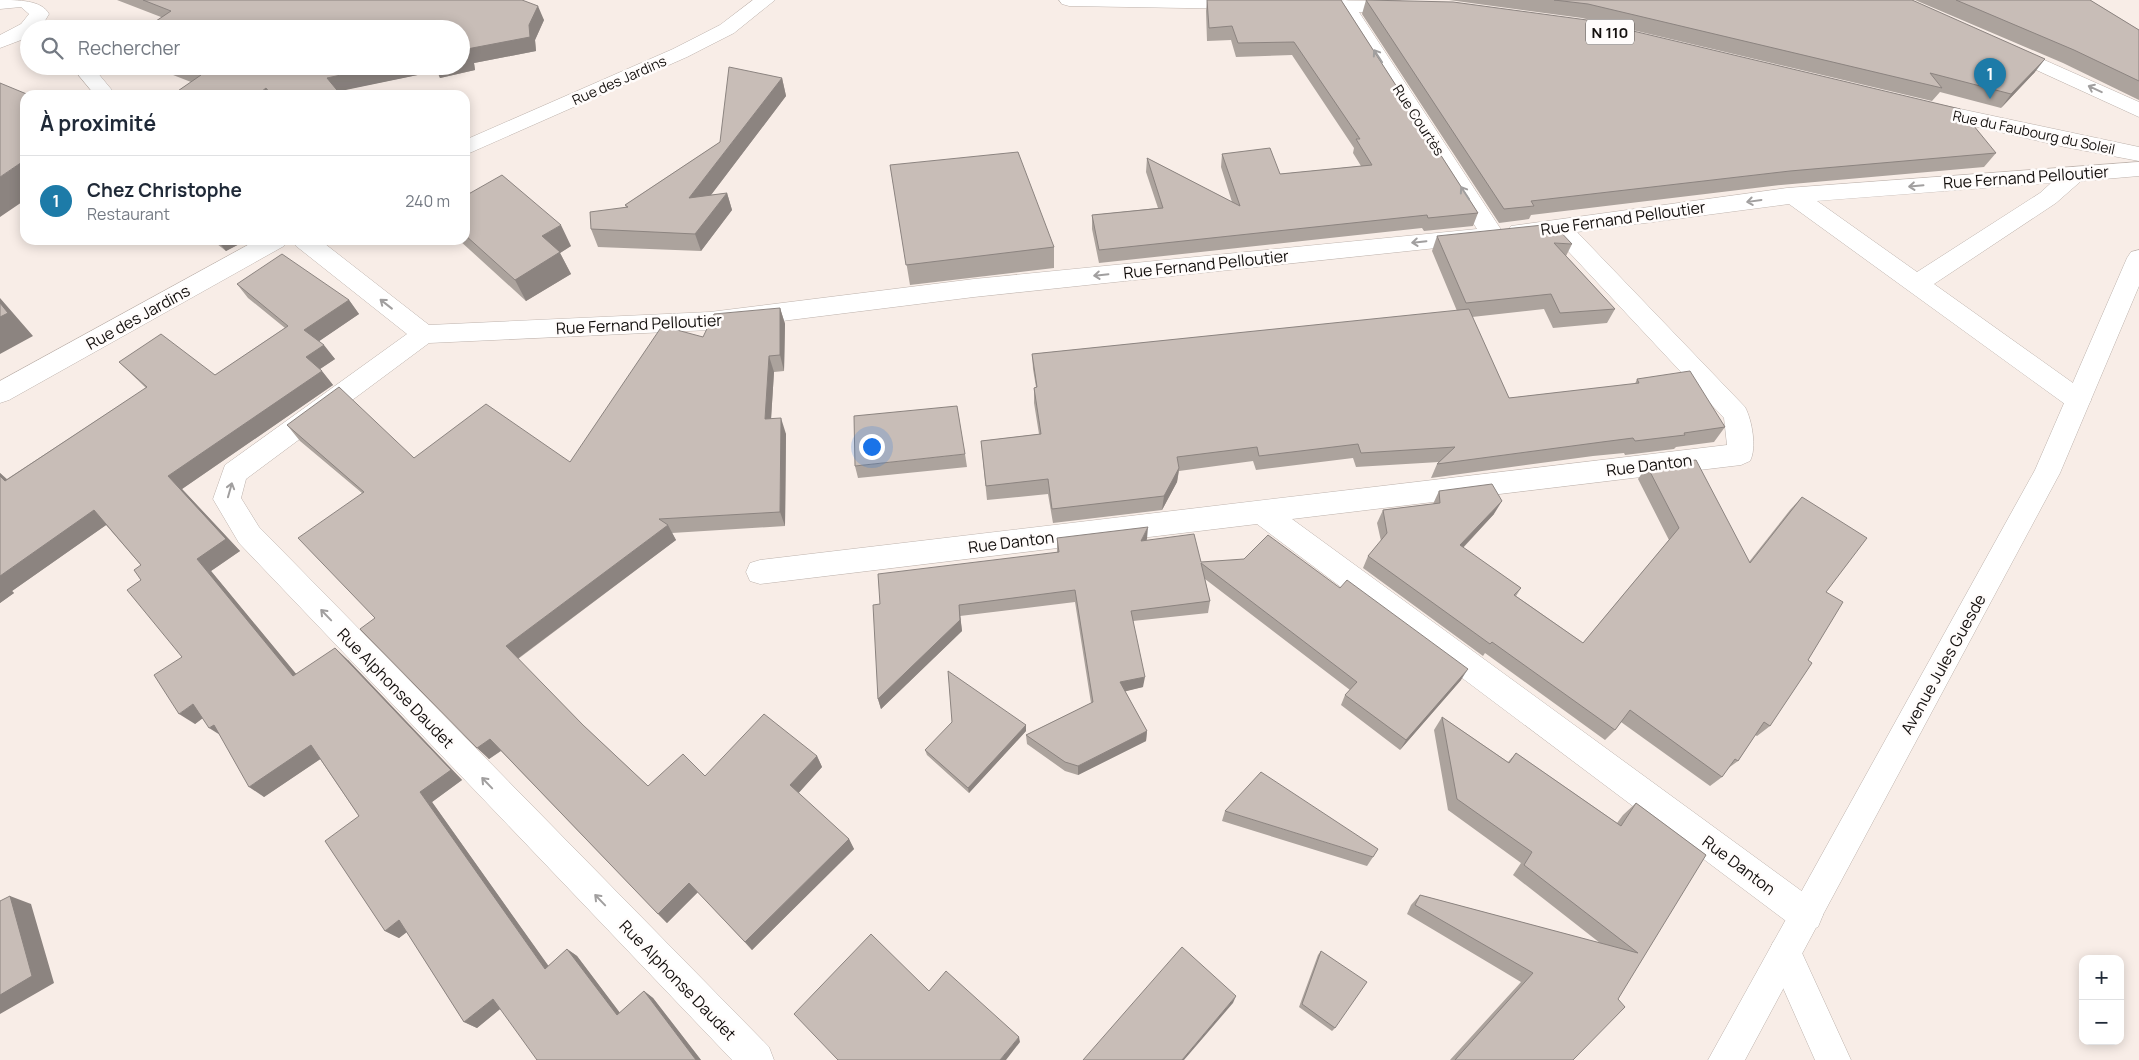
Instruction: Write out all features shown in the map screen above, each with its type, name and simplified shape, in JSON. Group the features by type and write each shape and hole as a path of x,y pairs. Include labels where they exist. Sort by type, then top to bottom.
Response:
{"street":[{"name":"Rue des Jardins","path":"470,146 680,53 727,29 765,0"},
{"path":"1069,0 1263,3"},
{"path":"19,2 38,8 36,20"},
{"path":"1292,4 1420,8"},
{"name":"Rue Courtès","path":"1345,6 1492,234"},
{"path":"0,42 20,34"},
{"path":"1991,42 2139,110"},
{"path":"89,75 102,90"},
{"name":"Rue du Faubourg du Soleil","path":"1911,105 2065,140 2139,154"},
{"name":"Rue Fernand Pelloutier","path":"424,334 710,321 974,288 1559,227 1794,196 2139,168"},
{"path":"1917,284 2048,198 2076,173"},
{"path":"1794,196 2078,400"},
{"name":"Rue Danton","path":"760,572 1741,454 1736,414 1559,227"},
{"name":"Rue des Jardins","path":"0,393 267,245"},
{"path":"310,245 424,334"},
{"name":"Avenue Jules Guesde","path":"1726,1060 2047,473 2139,258"},
{"name":"Rue Alphonse Daudet","path":"424,334 234,473 227,499 249,534 756,1060"},
{"name":"Rue Danton","path":"1262,512 1806,915"},
{"path":"1785,954 1833,1060"}],"building":[{"path":"143,0 522,0 538,6 529,25 530,37 470,48 470,20 158,20 171,11"},
{"path":"1207,0 1341,0 1478,213 1428,218 1427,215 1099,250 1092,215 1163,208 1147,158 1240,206 1222,154 1270,148 1280,174 1372,165 1356,139 1360,139 1294,42 1238,43 1232,26 1209,28"},
{"path":"1366,0 1453,2 1587,20 1960,109 1996,153 1790,171 1531,201 1534,206 1504,209"},
{"path":"1554,0 1912,0 2045,59 2011,94 1930,73 1942,88 1588,4"},
{"path":"1956,0 2090,0 2139,30 2139,81 2074,50"},
{"path":"729,67 782,78 689,198 727,193 695,234 591,229 590,212 628,207 625,205 720,142"},
{"path":"201,75 341,75 327,78 337,90 268,90 266,88 263,90 179,90"},
{"path":"0,83 20,91 20,163 0,177"},
{"path":"1018,152 1054,247 906,265 890,165"},
{"path":"502,175 561,225 542,236 560,252 515,280 470,240 470,193"},
{"path":"1553,224 1572,244 1554,243 1615,309 1560,313 1551,294 1466,303 1437,236"},
{"path":"282,254 349,300 304,330 324,345 306,357 322,371 168,476 226,539 197,559 293,676 335,648 451,770 420,792 545,969 567,949 617,1015 644,991 696,1060 537,1060 493,999 464,1022 399,920 385,931 325,841 359,816 311,745 249,787 214,725 209,728 193,704 179,714 154,675 182,657 127,590 141,580 134,570 141,565 94,510 0,576 0,476 5,481 147,387 119,362 161,334 215,375 288,326 237,284"},
{"path":"0,303 8,313 0,317"},
{"path":"780,308 780,355 769,356 765,419 781,418 780,512 659,519 668,525 506,646 583,725 648,786 683,754 705,776 764,714 817,756 790,785 849,839 745,942 689,883 658,914 490,739 477,748 360,629 375,618 298,538 364,492 287,425 339,387 414,458 486,404 570,462 662,326 703,337 714,314"},
{"path":"1469,309 1509,398 1639,383 1637,379 1690,371 1725,427 1684,433 1685,435 1635,441 1633,438 1437,464 1455,447 1361,453 1358,444 1259,456 1257,447 1177,457 1179,468 1164,496 1052,509 1048,479 986,486 981,441 1041,434 1034,388 1037,387 1032,354"},
{"path":"957,406 965,454 855,466 854,416"},
{"path":"1696,460 1750,563 1802,497 1867,538 1826,592 1843,602 1808,660 1812,663 1770,726 1764,722 1738,761 1735,759 1722,777 1630,710 1615,730 1492,642 1490,644 1368,556 1387,533 1383,510 1440,503 1439,491 1492,484 1502,501 1460,545 1521,588 1514,595 1583,643 1679,528 1647,466"},
{"path":"1148,527 1141,541 1194,534 1201,562 1244,559 1268,535 1340,588 1347,580 1468,669 1406,740 1345,695 1357,682 1201,563 1210,601 1131,611 1145,677 1120,682 1147,731 1078,766 1065,762 1026,735 1093,702 1075,590 959,605 960,620 878,699 873,605 880,604 878,574 1059,552 1057,538"},
{"path":"948,671 1026,725 968,788 925,750 952,722"},
{"path":"1442,717 1509,763 1516,753 1621,826 1636,803 1706,855 1618,999 1625,1007 1573,1060 1455,1060 1533,973 1415,905 1420,895 1638,953 1524,865 1532,852 1457,799"},
{"path":"1261,772 1378,849 1373,857 1225,811"},
{"path":"10,896 32,976 0,995 0,901"},
{"path":"871,934 929,991 946,971 1019,1037 1000,1060 838,1060 794,1014"},
{"path":"1182,947 1236,996 1182,1060 1083,1060"},
{"path":"1321,951 1367,982 1335,1028 1302,1004"}],"place":[{"name":"Chez Christophe","path":"1990,99"}]}
